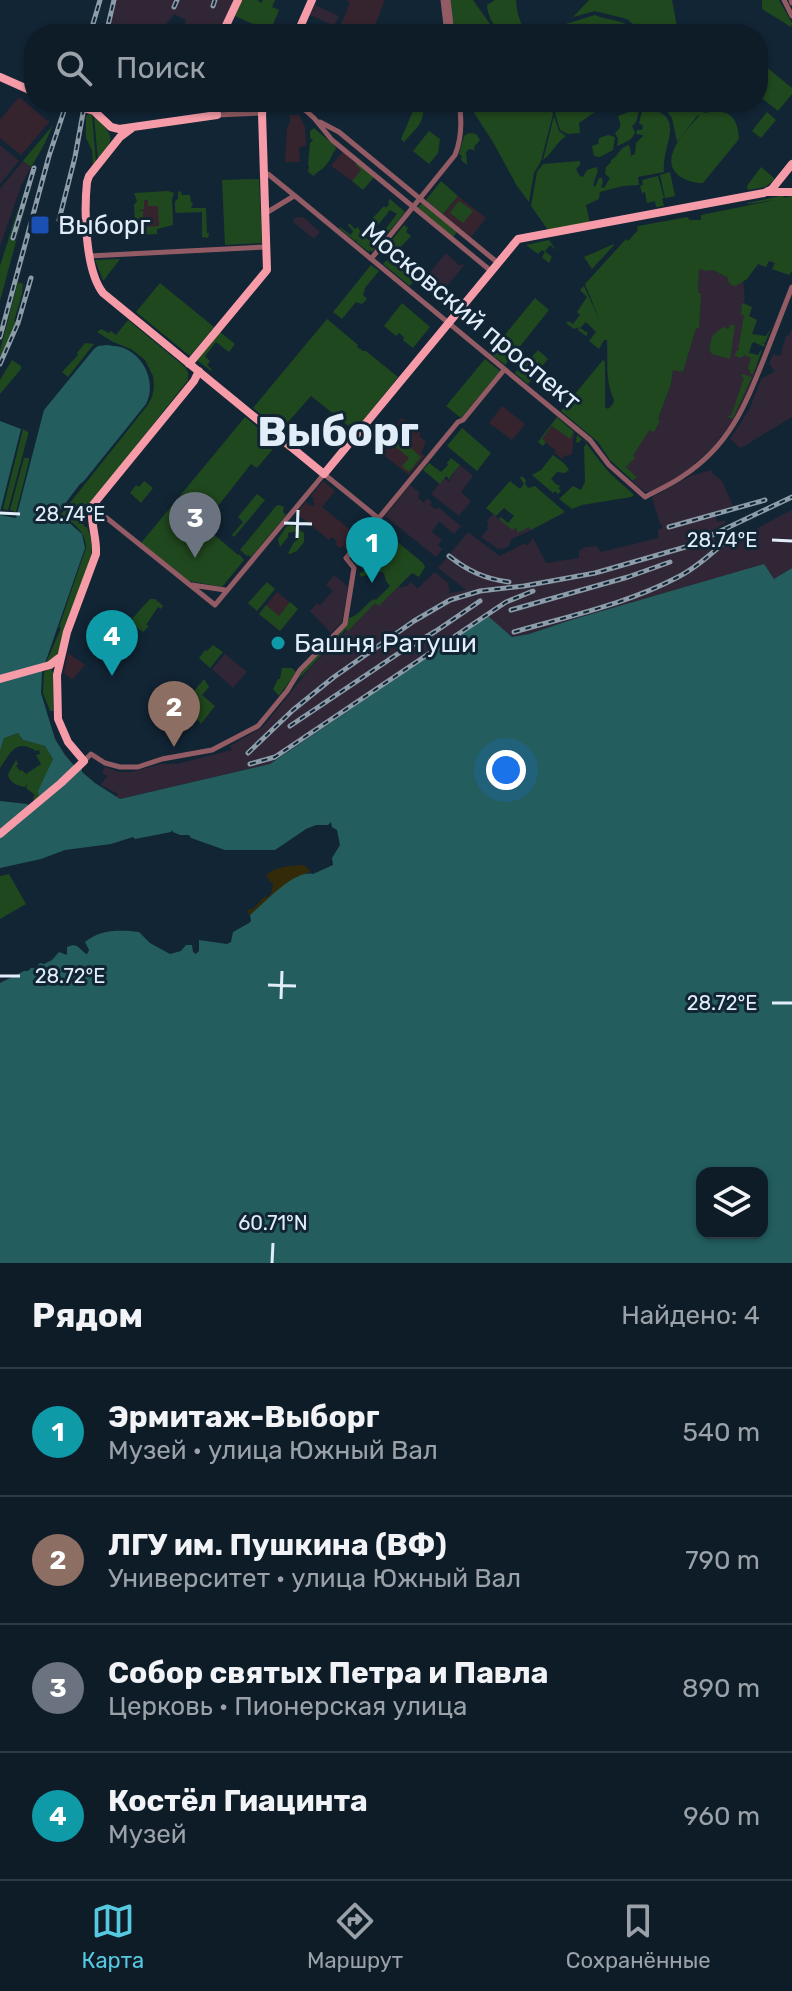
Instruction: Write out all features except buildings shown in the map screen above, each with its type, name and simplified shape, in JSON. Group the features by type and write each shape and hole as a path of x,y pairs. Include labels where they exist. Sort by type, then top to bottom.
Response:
{"main road":[{"path":"227,24 238,0"},
{"path":"301,24 312,0"},
{"path":"0,77 24,88"},
{"path":"93,112 111,127 115,135 114,144"},
{"path":"111,127 132,128 217,115 217,112"},
{"path":"189,364 267,270 262,113"},
{"path":"132,128 114,144 87,182 88,256 93,276 103,293 324,474 519,238 619,223 771,192 792,192"},
{"path":"771,192 792,167"},
{"path":"0,679 51,667 60,656 96,554 92,506 199,371"},
{"path":"0,834 85,760 64,736 58,719 51,667"}],"street":[{"path":"446,0 449,24"},
{"path":"784,0 792,16"},
{"path":"307,112 332,140 414,207 495,267"},
{"path":"371,259 455,155 461,126 460,112"},
{"path":"217,115 262,113"},
{"path":"314,118 339,132 421,199 495,267"},
{"name":"Московский проспект","path":"263,174 268,174 590,440 609,465 645,497 692,470 729,432 747,401 792,287"},
{"path":"265,213 294,196"},
{"path":"88,256 266,247"},
{"path":"85,760 135,768 212,750 261,723 300,670 345,624 354,568 346,558 504,370"},
{"path":"92,506 215,605 324,474 378,518"},
{"path":"188,584 226,591"}],"shaded area":[{"path":"112,0 235,0 224,24 184,24 186,20 174,14 166,24 106,24"},
{"path":"242,0 261,3 263,0 275,0 272,7 279,10 273,24 252,24 235,16"},
{"path":"346,0 385,0 375,24 341,24 350,3"},
{"path":"449,0 473,0 490,24 452,24"},
{"path":"495,0 516,0 522,24 494,24 487,5"},
{"path":"589,0 672,0 676,24 633,24 627,19 595,11 573,17"},
{"path":"762,0 779,0 792,23 791,27 762,9"},
{"path":"315,5 339,16 335,24 330,24 310,15"},
{"path":"595,15 624,24 566,24"},
{"path":"768,68 792,88 792,94 778,111 768,103"},
{"path":"19,97 24,101 24,112 37,112 49,122 21,155 0,138 0,120"},
{"path":"413,112 423,112 416,128 404,142 401,139"},
{"path":"474,112 552,112 541,161 534,173 529,202 517,186"},
{"path":"555,112 595,112 579,123 580,133 568,134 560,130"},
{"path":"639,112 632,126 634,135 617,146 615,133 620,125 618,116"},
{"path":"642,112 658,112 670,124 664,172 638,177 639,185 600,192 599,199 586,205 590,223 548,230 531,206 537,172 543,164 580,161 576,169 583,177 587,170 596,167 598,170 593,185 595,187 602,178 601,187 604,188 610,178 605,174 611,160 628,145 631,156 635,154 636,143 643,136 636,134 637,130 642,130 643,126 639,123"},
{"path":"719,112 734,119 739,139 703,183 684,179 674,171 671,159 678,142 700,115 697,116 677,142 668,113"},
{"path":"767,112 776,120 761,138 752,131"},
{"path":"92,115 96,162 93,166 92,150 86,138 86,116"},
{"path":"290,115 299,115 305,127 306,146 299,147 300,162 285,162"},
{"path":"94,116 110,137 108,147 98,160"},
{"path":"554,116 559,131 566,136 543,160"},
{"path":"53,125 44,145 31,167 23,161"},
{"path":"314,128 336,149 327,164 314,176 308,172 308,165 313,140 310,131"},
{"path":"429,131 440,139 438,153 429,164 413,151"},
{"path":"476,134 480,140 475,150 466,152 467,165 459,154 464,136"},
{"path":"608,135 615,137 613,150 600,157 594,156 592,146 598,144 599,138"},
{"path":"0,145 19,161 0,184"},
{"path":"343,152 362,170 352,181 331,166"},
{"path":"23,161 31,167 0,246 0,189"},
{"path":"357,163 374,177 363,190 352,181 361,170"},
{"path":"761,167 774,180 765,187 748,190 747,186"},
{"path":"670,172 675,196 665,198 660,175"},
{"path":"658,176 664,206 656,207 655,201 647,203 640,186 643,185 642,180"},
{"path":"33,179 0,301 0,266 19,206 11,239 16,241"},
{"path":"259,179 262,243 225,245 222,180"},
{"path":"441,181 458,196 443,214 426,200"},
{"path":"178,191 182,195 190,195 191,208 206,208 208,238 202,237 202,212 175,211"},
{"path":"134,193 174,193 173,225 157,229 157,234 140,235 137,223 143,221 144,227 159,226 158,206 148,206 148,200 144,200 144,209 137,211 143,211 143,219 135,222 134,205 137,201"},
{"path":"458,196 486,218 471,237 443,215"},
{"path":"792,196 792,271 789,275 772,269 775,263 769,261 766,267 758,264 747,279 736,286 713,270 699,269 699,328 696,328 683,372 673,370 658,419 660,421 654,432 649,430 633,456 635,458 626,467 637,477 633,481 610,460 598,442 561,411 603,360 605,407 608,409 614,400 608,378 607,340 599,349 589,341 596,332 586,322 580,328 588,333 586,336 578,330 579,327 574,329 566,323 573,324 580,315 577,312 587,297 580,290 584,286 600,321 585,284 626,239 628,241 638,226 688,217 689,220 701,220 701,215 775,200 748,204"},
{"path":"172,199 173,225 137,230 137,200"},
{"path":"390,199 405,212 372,252 339,228 351,235 353,231 349,223 355,229 358,227 362,235 376,245 381,239 374,234 378,228 383,232 397,214 390,210 378,225 371,220 384,206 386,208"},
{"path":"459,201 473,211 463,223 450,213"},
{"path":"422,203 457,232 453,237 417,208"},
{"path":"303,217 320,232 314,239 293,222 294,218"},
{"path":"404,225 411,236 398,250 390,242"},
{"path":"549,240 556,250 550,245 545,251 552,257 549,263 542,257 545,252 542,250 538,254 526,245"},
{"path":"614,245 592,269 584,257"},
{"path":"446,253 460,266 464,265 445,289 428,275"},
{"path":"120,259 104,280 103,280 95,260"},
{"path":"387,260 396,267 399,264 416,278 410,286 383,264"},
{"path":"371,265 379,271 364,289 363,295 367,299 362,304 356,302 342,319 333,312"},
{"path":"699,268 743,281 743,302 752,307 749,316 757,320 745,355 759,361 744,401 712,448 683,474 651,492 645,492 633,482 637,477 626,467 658,419 673,369 683,372 696,327"},
{"path":"18,282 23,284 14,321 17,322 0,358 0,350"},
{"path":"160,283 214,327 190,356 136,312"},
{"path":"535,298 549,310 505,365 490,353"},
{"path":"402,303 430,327 413,348 399,333 396,336 384,326"},
{"path":"742,303 752,307 749,316 757,320 752,334 766,336 771,328 765,343 760,342 765,344 764,347 752,343 749,353 758,355 762,350 753,374 748,369 751,358 735,356 744,315 741,314"},
{"path":"327,319 357,347 398,377 355,431 311,396 281,430 253,408"},
{"path":"128,320 185,367 188,380 79,518 90,534 91,556 56,657 46,663 61,628 86,548 82,532 61,514 152,397 153,376 145,360 131,349 97,332 101,329 116,335"},
{"path":"730,325 735,325 730,359 712,354 709,350 712,336 723,327 729,329"},
{"path":"792,328 792,417 741,448 730,439 749,410 761,379 775,371 769,364 773,354 780,356"},
{"path":"220,332 235,344 229,352 216,342 205,356 210,361 207,365 211,371 197,360"},
{"path":"85,343 94,344 68,377 62,372"},
{"path":"107,345 133,353 147,373 149,396 146,404 58,513 82,534 85,548 42,672 41,693 55,739 65,755 78,770 82,769 95,783 120,799 270,764 488,616 512,637 764,564 774,579 792,568 792,1263 0,1263 0,983 52,960 59,952 67,955 67,947 77,946 86,954 89,950 85,942 110,931 139,932 150,943 170,954 192,945 196,954 199,940 227,944 231,942 233,932 251,921 250,915 289,882 333,865 332,858 340,845 337,830 331,822 306,829 275,850 225,850 172,830 111,844 65,850 0,868 0,801 30,807 40,799 38,791 53,759 45,746 23,740 18,733 4,738 0,751 0,515 16,518 44,410 94,349"},
{"path":"538,350 548,359 528,384 515,373"},
{"path":"485,359 500,371 461,418 446,406"},
{"path":"12,360 21,369 0,394 0,380"},
{"path":"742,374 752,377 733,418 729,418 744,378"},
{"path":"502,406 525,424 512,440 489,423"},
{"path":"245,417 273,440 275,437 290,452 278,443 257,468 251,464 203,525 244,560 222,587 189,581 141,543"},
{"path":"557,417 574,432 570,439 552,426 542,439 546,442 543,446 538,442"},
{"path":"402,418 426,442 421,453 425,456 409,475 376,449"},
{"path":"558,419 574,434 572,454 562,459 542,439"},
{"path":"0,421 21,429 0,512"},
{"path":"462,428 491,453 477,471 447,446"},
{"path":"23,429 28,435 8,510 3,509"},
{"path":"400,438 421,457 409,472 402,466 409,458 394,445"},
{"path":"586,444 634,495 572,509 559,499 573,486 581,490 585,482"},
{"path":"553,455 569,470 557,472 551,479 561,486 558,494 532,475 541,470"},
{"path":"24,458 29,458 29,461 16,512 10,510"},
{"path":"451,458 460,465 450,480 446,476 440,484 423,470 429,463 441,472"},
{"path":"460,465 473,476 461,492 471,501 459,516 431,494 444,478 449,482"},
{"path":"711,470 722,481 733,506 714,512 717,522 724,520 726,523 711,531 719,548 792,510 792,568 774,580 764,565 512,637 487,617 270,764 120,799 116,797 118,794 101,785 107,776 102,773 105,767 131,772 232,750 230,746 263,727 309,669 375,602 379,606 399,586 406,587 411,582 419,590 435,572 448,583 450,592 444,594 466,590 438,568 468,532 500,556 523,544 528,545 533,538 546,563 579,558 579,550 586,547 597,546 601,552 658,538 658,530 663,527 652,497 691,476"},
{"path":"522,476 528,488 535,486 565,512 531,530 529,527 518,533 516,528 512,530 499,519 501,517 508,523 514,516 504,508 496,516 486,508 510,481 520,489 524,484 520,478"},
{"path":"144,481 153,488 141,503 130,493"},
{"path":"323,481 335,491 322,507 358,536 347,551 296,513 306,502 315,504 311,496"},
{"path":"410,485 420,493 418,498 424,503 427,498 436,510 438,507 461,526 454,534 438,523 432,532 442,540 438,545 442,549 436,557 385,516"},
{"path":"257,494 265,500 234,537 232,535 243,522 238,517"},
{"path":"279,505 284,507 286,515 251,557 247,556 240,550"},
{"path":"493,514 512,529 529,527 531,530 510,540 506,548 498,549 481,537 488,529 486,522"},
{"path":"292,525 304,533 304,542 290,554 294,542 298,540 298,531 288,533 280,547 278,539 286,527"},
{"path":"378,526 425,567 419,577 412,573 379,606 375,603 298,680 304,669 347,625 349,618 376,600 390,586 384,573 378,571 362,577 359,574 367,569 363,562 357,566 351,558"},
{"path":"334,575 348,587 342,622 331,633 310,611 333,591 326,585"},
{"path":"267,582 275,589 257,611 248,603"},
{"path":"277,592 298,609 280,631 259,614"},
{"path":"150,599 163,606 161,609 158,607 143,632 129,622"},
{"path":"290,602 298,609 280,631 259,614 266,605 279,616"},
{"path":"213,645 223,652 210,668 199,658"},
{"path":"68,653 85,665 72,680 64,673"},
{"path":"225,654 247,672 233,688 212,669"},
{"path":"50,668 53,672 53,711 50,711 43,693 44,672"},
{"path":"282,668 292,668 296,672 279,696 273,689 280,679"},
{"path":"204,679 209,687 202,695 215,706 201,724 187,707 189,703 186,701"},
{"path":"18,733 23,740 45,746 53,759 36,802 33,799 35,795 26,788 28,783 25,787 16,784 8,774 16,760 16,766 26,774 41,764 36,755 40,754 39,750 19,746 0,768 4,738"},
{"path":"9,874 26,904 0,919 0,876"}],"sand":[{"path":"303,865 311,873 286,884 250,915 247,912 272,892 273,883 266,876 269,873 283,867"}],"railway":[{"path":"93,24 100,0"},
{"path":"108,24 114,0"},
{"path":"174,7 177,0"},
{"path":"213,6 215,0"},
{"path":"0,337 64,112"},
{"path":"59,220 83,112"},
{"path":"13,238 34,168"},
{"path":"0,364 18,323 31,278"},
{"path":"248,753 293,710 334,677 414,621 450,600 480,591 595,573 689,546 792,497"},
{"path":"669,527 765,500"},
{"path":"514,632 639,595 678,577 732,536"},
{"path":"449,556 477,574 509,582"},
{"path":"511,610 670,562"},
{"path":"250,764 275,757 506,602 533,591"},
{"path":"290,726 480,601"}],"place":[{"name":"Выборг","path":"40,225"},
{"name":"Собор святых Петра и Павла","path":"195,558"},
{"name":"Эрмитаж-Выборг","path":"372,583"},
{"name":"Башня Ратуши","path":"278,643"},
{"name":"Костёл Гиацинта","path":"112,676"},
{"name":"ЛГУ им. Пушкина (ВФ)","path":"174,747"}],"district":[{"name":"Выборг","path":"338,432"}]}
